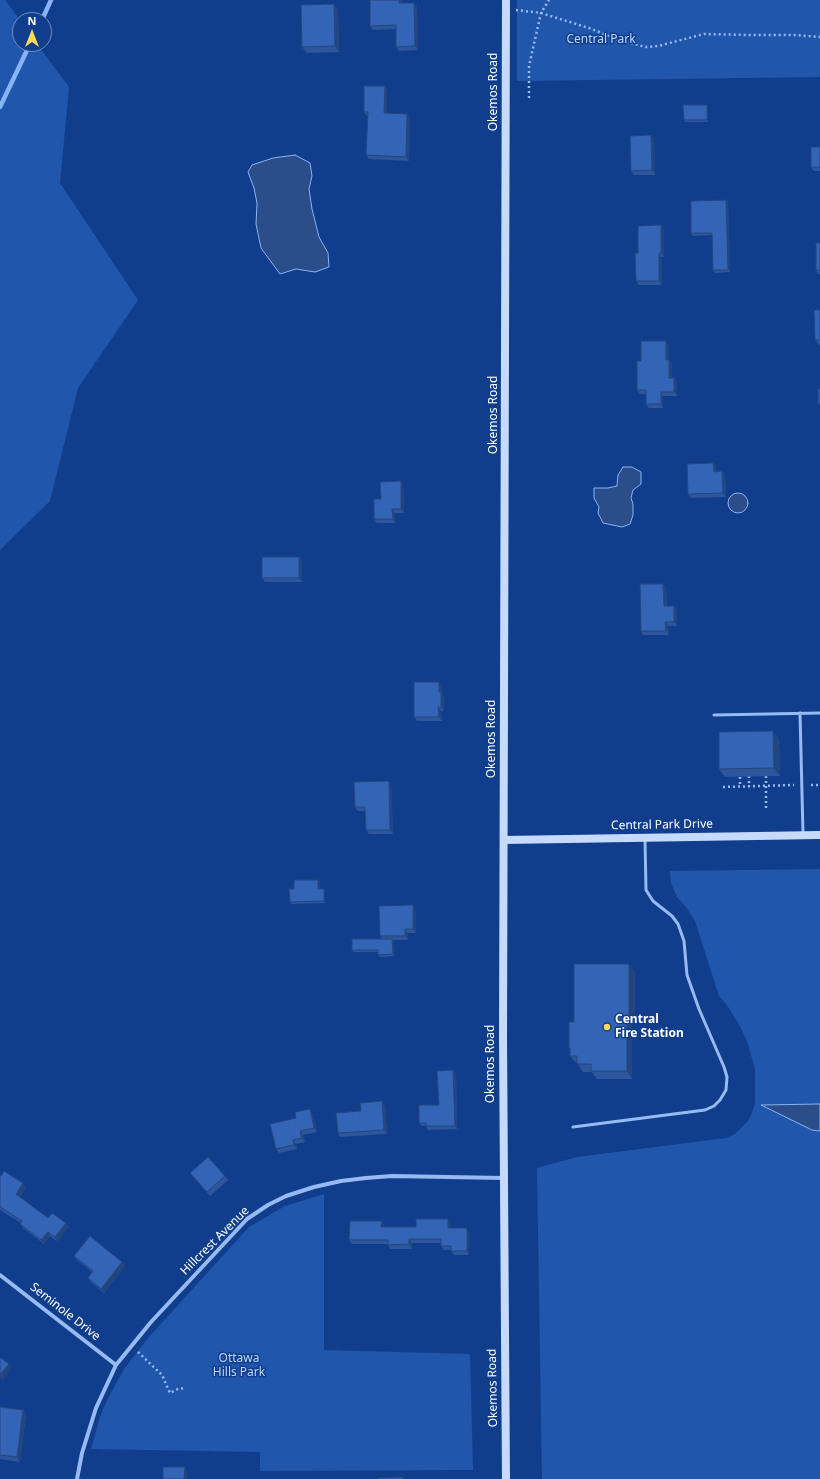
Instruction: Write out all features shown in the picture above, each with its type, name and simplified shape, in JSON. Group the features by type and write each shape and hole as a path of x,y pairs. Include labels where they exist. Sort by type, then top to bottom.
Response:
{"street":[{"name":"Okemos Road","path":"506,4 503,1178 506,1479"},
{"name":"Central Park Drive","path":"504,840 820,835"},
{"name":"Hillcrest Avenue","path":"77,1479 82,1453 96,1408 116,1365 151,1322 247,1219 268,1205 286,1196 314,1187 341,1181 392,1176 503,1178"},
{"name":"Seminole Drive","path":"0,1275 116,1365"}],"lane":[{"path":"714,715 820,713"},
{"path":"800,714 803,836"},
{"path":"573,1127 705,1110 714,1106 726,1090 727,1077 724,1067 699,1009 687,976 684,941 678,924 672,916 653,901 646,890 645,838"}],"path":[{"path":"529,98 529,66 541,14 549,0"},
{"path":"506,4 592,29 618,40 646,46 658,46 704,34 794,35 820,37"},
{"path":"749,776 749,786"},
{"path":"766,776 766,808"},
{"path":"740,777 740,787"},
{"path":"723,787 820,785"},
{"path":"132,1346 162,1375 170,1393 186,1388"}],"green space":[{"path":"0,0 5,0 14,12 12,12 12,52 43,52 69,87 60,183 138,300 78,388 50,501 0,550"},
{"name":"Central Park","path":"517,0 820,0 820,77 517,81"},
{"path":"820,869 820,1104 762,1105 812,1130 820,1131 820,1479 542,1479 537,1168 577,1157 726,1138 735,1134 748,1121 755,1103 755,1069 747,1041 727,1005 719,996 695,921 677,897 671,883 670,871"},
{"name":"Ottawa Hills Park","path":"324,1194 324,1350 470,1354 473,1470 260,1471 260,1452 91,1449 100,1417 107,1400 124,1369 149,1337 249,1227 285,1206"}],"shaded area":[{"path":"295,155 310,163 312,176 309,189 312,209 319,237 328,253 329,267 315,272 296,269 280,274 261,248 256,224 257,203 254,188 248,172 252,165 273,158"},
{"path":"623,467 632,467 641,472 641,484 633,490 631,498 633,504 633,515 630,524 622,527 603,523 598,513 599,507 594,498 594,488 608,488 617,486 618,475"},
{"path":"738,493 745,496 748,503 745,510 738,513 731,510 728,503 731,496"},
{"path":"820,1104 820,1131 812,1130 761,1105"}],"building":[{"path":"370,0 399,0 399,3 414,3 415,46 396,47 396,25 370,26"},
{"path":"334,4 335,46 302,47 301,5"},
{"path":"364,86 385,86 384,113 407,114 406,157 366,155 368,112 364,112"},
{"path":"683,105 707,105 707,120 684,120"},
{"path":"651,135 652,170 631,171 630,136"},
{"path":"811,147 820,147 820,167 811,167"},
{"path":"726,200 728,270 713,270 712,233 691,233 691,201"},
{"path":"661,225 659,281 636,281 635,253 638,253 638,226"},
{"path":"816,243 820,243 820,270 816,270"},
{"path":"814,310 820,310 820,340 815,340"},
{"path":"641,341 666,341 666,360 669,360 669,378 674,378 674,392 661,392 661,404 646,404 646,390 637,390 637,361 641,361"},
{"path":"818,389 820,389 820,404 818,404"},
{"path":"713,463 714,472 722,471 723,493 688,494 687,464"},
{"path":"401,481 401,509 392,509 393,519 374,519 374,499 381,499 380,482"},
{"path":"262,557 299,557 299,578 262,578"},
{"path":"640,584 663,584 664,606 674,606 674,622 665,622 666,631 641,631"},
{"path":"414,682 439,682 441,707 438,707 439,717 414,717"},
{"path":"773,731 774,768 719,769 719,732"},
{"path":"389,781 390,830 366,830 365,807 355,807 354,782"},
{"path":"294,880 318,880 318,889 324,889 324,901 290,902 289,889 294,889"},
{"path":"413,905 413,929 405,929 405,936 380,936 379,906"},
{"path":"352,939 392,939 393,954 378,955 378,950 352,950"},
{"name":"Central Fire Station","path":"574,964 629,964 627,1071 591,1071 591,1064 577,1064 577,1056 570,1056 569,1022 574,1022"},
{"path":"453,1070 455,1126 426,1126 426,1123 419,1123 419,1105 439,1105 437,1071"},
{"path":"382,1101 384,1130 338,1133 336,1113 361,1111 360,1103"},
{"path":"310,1109 314,1128 300,1131 302,1138 293,1140 294,1145 276,1149 270,1124 296,1118 295,1112"},
{"path":"208,1157 225,1176 207,1192 190,1173"},
{"path":"4,1171 23,1183 16,1194 48,1218 52,1213 66,1223 55,1237 48,1232 41,1240 20,1224 22,1221 0,1207 0,1176"},
{"path":"416,1219 448,1219 448,1228 467,1228 467,1251 451,1251 451,1246 441,1246 441,1239 409,1239 409,1244 388,1245 388,1240 349,1240 350,1221 382,1221 381,1227 416,1227"},
{"path":"90,1236 122,1262 101,1289 88,1278 93,1271 74,1256"},
{"path":"0,1357 9,1364 0,1375"},
{"path":"0,1407 23,1410 17,1457 0,1455"},
{"path":"163,1467 185,1467 184,1479 163,1479"},
{"path":"403,1477 403,1479 378,1479 378,1478"}],"waterway":[{"path":"46,12 51,0"},
{"path":"0,107 26,52"}],"place":[{"name":"Central Fire Station","path":"607,1027"}]}
